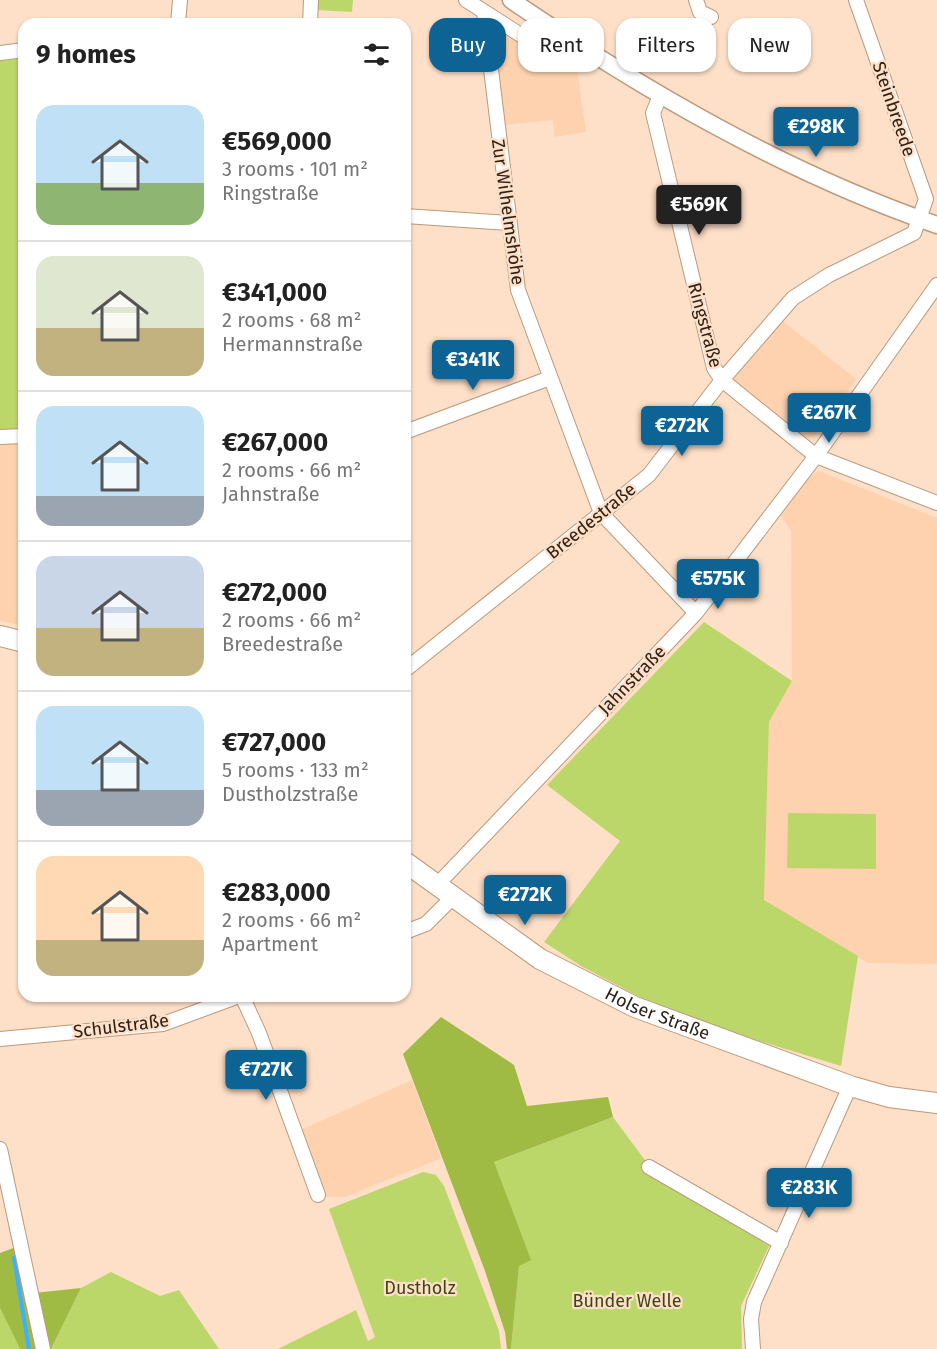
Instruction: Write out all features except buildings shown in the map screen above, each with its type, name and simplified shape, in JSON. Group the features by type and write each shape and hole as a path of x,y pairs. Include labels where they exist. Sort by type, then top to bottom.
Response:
{"main road":[{"path":"0,636 18,640"},
{"name":"Holser Straße","path":"411,866 540,959 601,991 850,1086 889,1097 937,1103"}],"street":[{"path":"178,18 180,0"},
{"path":"310,18 311,0"},
{"path":"466,0 518,33"},
{"path":"511,0 537,18"},
{"path":"696,0 700,12 711,17"},
{"name":"Steinbreede","path":"856,0 926,199 921,219"},
{"name":"Zur Wilhelmshöhe","path":"484,12 518,290 602,513 696,613"},
{"path":"0,53 18,51"},
{"path":"604,62 660,96 803,172 937,225"},
{"name":"Ringstraße","path":"660,96 653,113 714,368 722,380 816,456 937,503"},
{"path":"411,216 509,223"},
{"name":"Breedestraße","path":"411,665 649,475 722,380 773,318 794,298 829,275 914,233 921,219"},
{"name":"Jahnstraße","path":"436,885 696,613 816,456 937,285"},
{"path":"411,430 550,378"},
{"path":"0,436 18,436"},
{"path":"411,930 426,924 453,898"},
{"name":"Schulstraße","path":"0,1040 163,1024 224,1002"},
{"path":"243,1002 259,1034 318,1194"},
{"path":"753,1349 751,1319 753,1302 850,1086"},
{"path":"0,1149 43,1349"},
{"path":"649,1167 781,1243"}],"shaded area":[{"path":"506,36 518,43 518,72 577,72 586,132 555,137 553,120 504,125 498,72 506,72"},
{"path":"780,319 856,379 815,436 805,438 731,383"},
{"path":"18,443 18,625 0,621 0,444"},
{"path":"819,471 937,518 937,964 868,963 764,900 769,722 792,681 791,531 781,516 808,477"},
{"path":"412,1080 441,1158 345,1197 325,1197 301,1130"}],"green space":[{"path":"316,0 353,0 352,12 315,10"},
{"path":"18,59 18,429 0,430 0,61"},
{"path":"704,622 792,681 769,722 764,900 858,956 841,1066 674,1015 581,966 544,942 620,841 547,785"},
{"path":"788,813 876,814 876,869 787,868"},
{"path":"441,1017 514,1065 527,1106 608,1097 613,1117 494,1162 531,1260 519,1266 511,1349 507,1349 505,1332 485,1271 403,1054"},
{"name":"Bünder Welle","path":"613,1117 647,1163 771,1242 741,1306 742,1349 511,1349 519,1265 494,1162"},
{"name":"Dustholz","path":"423,1172 436,1175 444,1186 499,1331 501,1349 278,1349 356,1310 368,1341 375,1337 329,1209"},
{"path":"16,1247 39,1349 20,1349 0,1308 0,1253"},
{"path":"111,1272 160,1296 179,1290 219,1349 51,1349 81,1288"},
{"path":"81,1288 51,1349 48,1349 34,1293"},
{"path":"0,1308 20,1349 0,1349"}],"waterway":[{"path":"14,1258 29,1349"}]}
